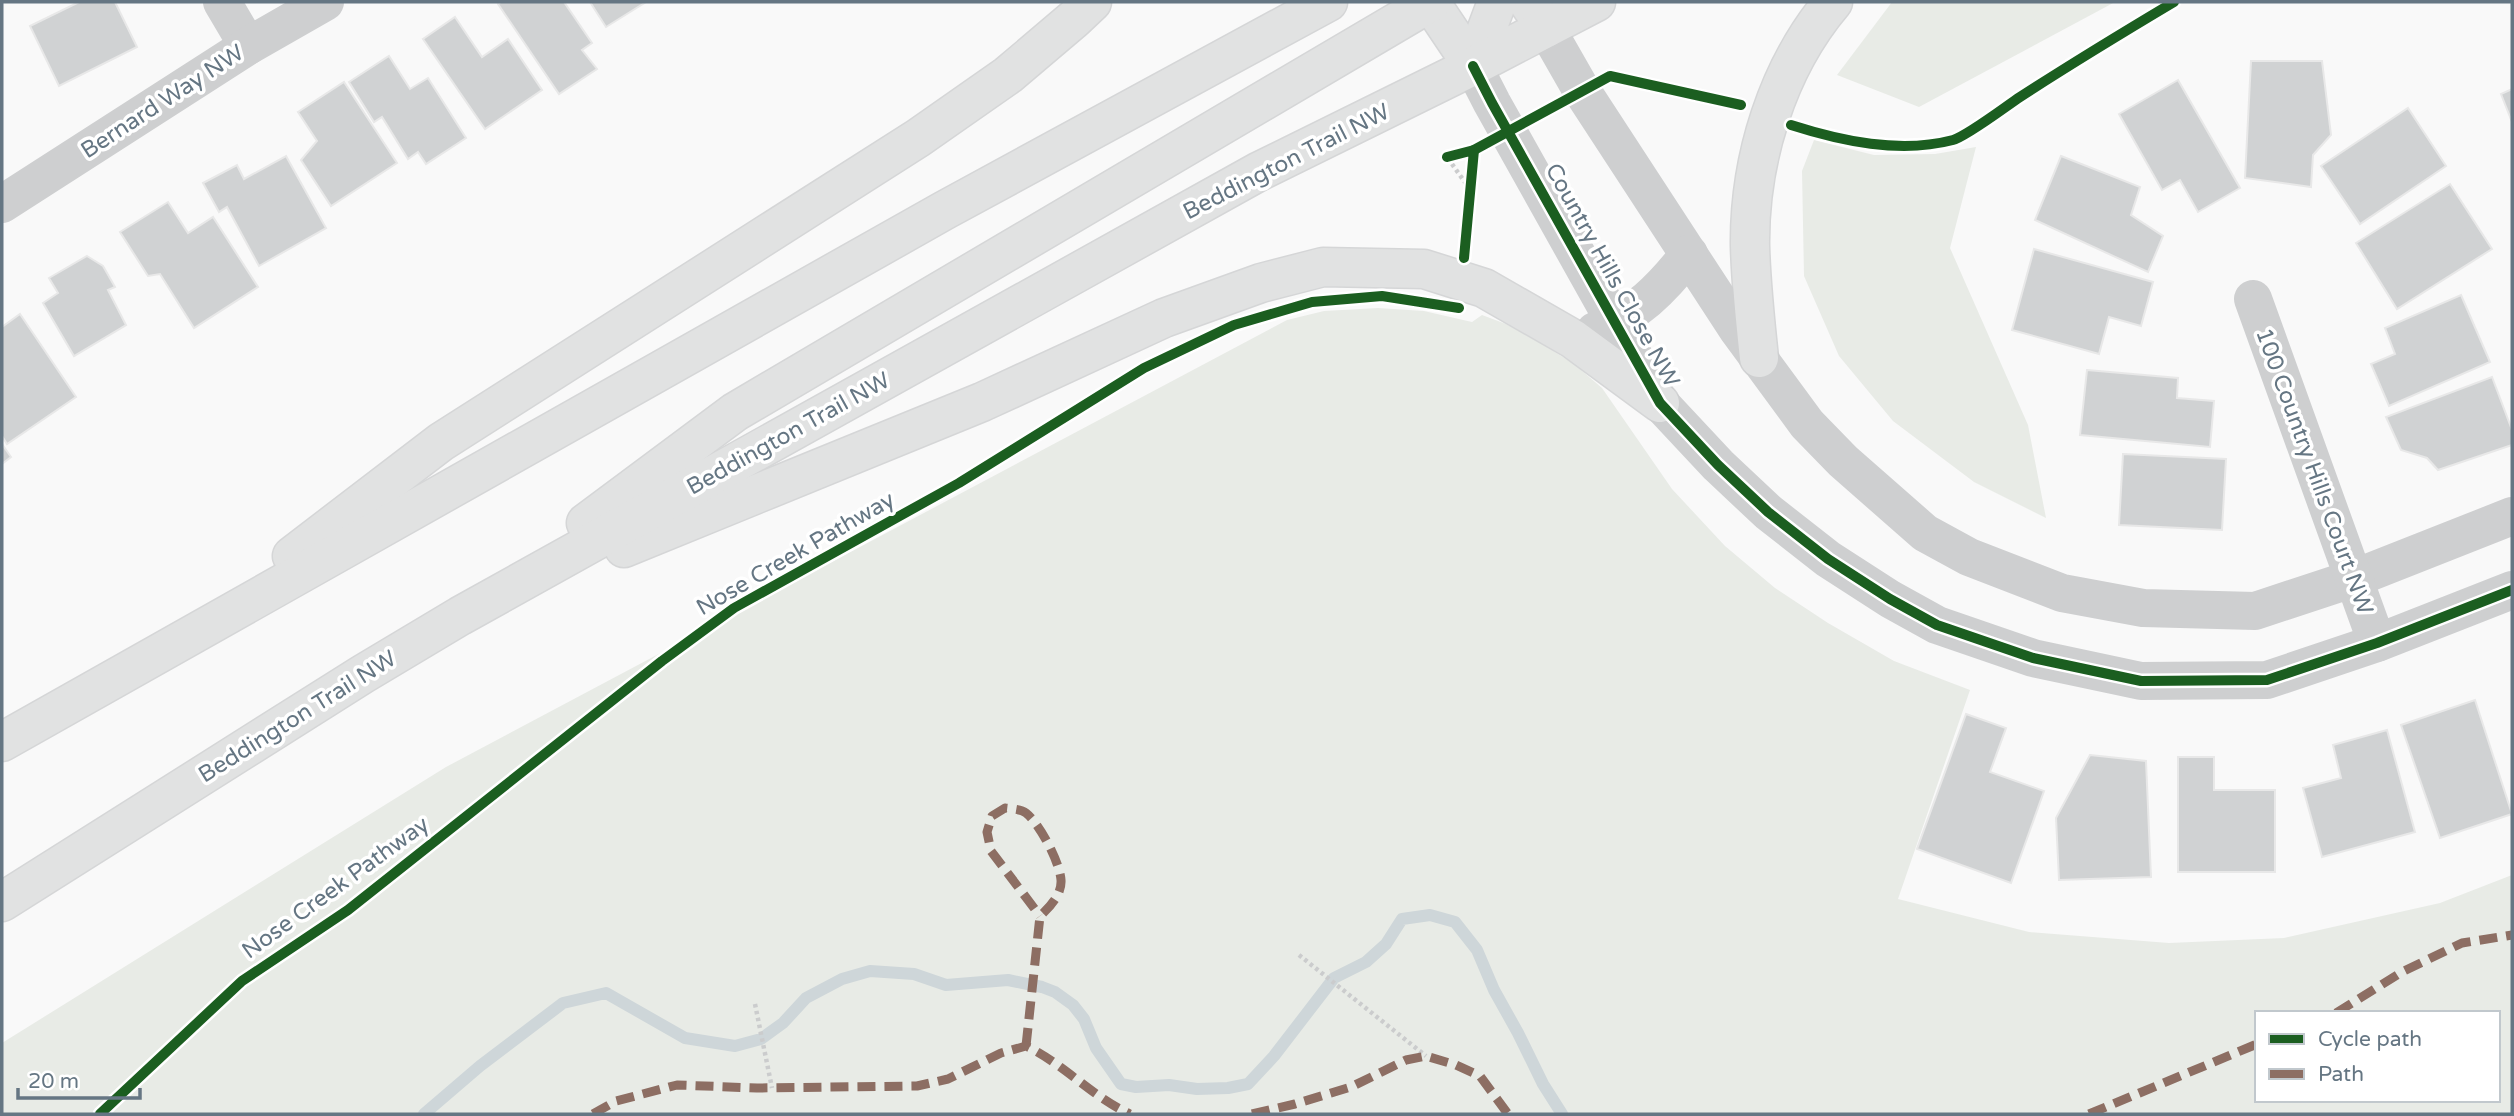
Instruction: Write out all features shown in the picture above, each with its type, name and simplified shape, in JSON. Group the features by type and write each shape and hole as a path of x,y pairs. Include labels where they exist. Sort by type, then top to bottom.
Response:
{"main road":[{"path":"182,640 441,442 918,138 1007,75 1092,2"},
{"path":"2,742 945,210 1328,2"},
{"path":"460,616 735,412 1431,2 1474,66"},
{"path":"1474,66 1497,2"},
{"name":"Beddington Trail NW","path":"2,902 363,674 460,616 1258,172 1474,66 1537,15 1596,2"},
{"path":"1759,358 1750,244 1752,205 1766,130 1794,58 1819,18 1833,2"},
{"path":"460,616 982,401 1164,318 1261,283 1323,267 1424,269 1484,288 1573,339 1660,403"}],"street":[{"path":"222,2 248,46"},
{"name":"Bernard Way NW","path":"2,204 248,46 325,2"},
{"path":"1537,15 1582,91 1689,254 1807,424 1843,461 1925,533 1969,557 2062,593 2143,608 2255,611 2355,578 2512,516"},
{"name":"Country Hills Close NW","path":"1474,66 1660,403 1718,465 1768,512 1828,559 1890,599 1937,625 2021,653 2141,681 2267,680 2377,643 2512,590"},
{"name":"Country Hills Close NW","path":"1573,339 1617,322 1639,308 1666,284 1689,254"},
{"name":"100 Country Hills Court NW","path":"2253,299 2377,643"}],"path":[{"path":"1610,76 1741,105"},
{"path":"1465,244 1474,150 1447,157 1469,188"},
{"path":"1299,955 1426,1056"},
{"path":"755,1004 772,1088"}],"shaded area":[{"path":"1892,2 2115,2 1919,107 1837,75"},
{"path":"1814,140 1874,155 1935,154 1976,147 1950,248 2028,425 2046,518 1974,482 1893,421 1839,356 1804,276 1802,171"},
{"path":"1378,308 1424,311 1472,322 1482,315 1506,324 1574,364 1602,388 1672,489 1725,546 1775,588 1828,623 1894,661 1970,690 1898,899 2029,932 2169,943 2284,938 2440,903 2512,875 2512,1114 2,1114 2,1043 446,767 1287,320 1324,311"}],"building":[{"path":"79,2 115,2 137,47 59,86 30,26"},
{"path":"564,2 592,43 582,50 597,69 559,94 498,4"},
{"path":"590,2 646,2 606,27"},
{"path":"455,17 482,57 508,39 542,90 485,129 423,39"},
{"path":"389,56 410,89 428,78 466,138 426,164 418,152 408,159 382,117 374,122 349,82"},
{"path":"2251,61 2322,61 2331,135 2313,155 2311,187 2245,178"},
{"path":"2178,80 2240,188 2198,212 2180,180 2162,190 2119,114"},
{"path":"344,82 397,163 331,206 301,160 317,141 298,112"},
{"path":"2512,89 2512,122 2501,94"},
{"path":"2408,108 2446,166 2360,224 2321,166"},
{"path":"286,156 326,228 259,266 227,207 219,212 203,183 237,165 244,179"},
{"path":"2061,156 2140,187 2131,215 2163,236 2148,272 2035,220"},
{"path":"2450,184 2492,249 2397,309 2356,243"},
{"path":"168,202 188,233 213,217 258,287 194,328 160,274 148,276 120,232"},
{"path":"2034,249 2153,282 2141,326 2109,317 2099,354 2012,330"},
{"path":"87,256 103,266 115,287 108,290 126,325 74,356 43,303 58,293 49,278"},
{"path":"2461,295 2490,362 2389,406 2371,364 2395,354 2385,328"},
{"path":"20,314 76,397 7,444 2,436 2,327"},
{"path":"2087,370 2178,378 2177,398 2214,401 2210,447 2080,435"},
{"path":"2492,377 2512,430 2512,445 2438,470 2427,458 2401,450 2386,417"},
{"path":"2,444 11,457 2,464"},
{"path":"2123,454 2226,459 2222,530 2119,525"},
{"path":"2475,700 2512,814 2440,838 2401,725"},
{"path":"1966,714 2006,728 1990,772 2044,791 2011,883 1917,849"},
{"path":"2387,730 2415,832 2322,857 2303,788 2341,778 2333,745"},
{"path":"2090,755 2146,761 2151,877 2059,880 2056,818"},
{"path":"2178,757 2214,757 2214,790 2275,790 2275,872 2178,872"}],"waterway":[{"path":"424,1114 480,1066 563,1003 606,993 685,1038 735,1046 761,1039 783,1023 806,998 842,979 870,971 914,974 946,985 1008,980 1042,987 1055,992 1073,1005 1084,1019 1096,1048 1121,1084 1136,1087 1169,1085 1197,1089 1228,1088 1248,1084 1274,1056 1334,978 1366,962 1386,944 1402,919 1430,915 1455,922 1477,950 1494,990 1543,1084 1562,1114"}],"marked path":[{"path":"1026,1046 1040,916 1057,895 1061,880 1053,854 1031,818 1024,812 1005,808 992,816 987,832 991,851 1040,916"},
{"path":"2339,1011 2402,972 2462,943 2512,935"},
{"path":"2089,1114 2255,1045"},
{"path":"593,1114 616,1101 677,1085 757,1088 917,1086 948,1079 1001,1053 1026,1046 1040,1053 1103,1099 1130,1114"},
{"path":"1252,1114 1351,1087 1406,1060 1426,1056 1480,1076 1508,1114"}],"cycle path":[{"path":"1791,125 1830,136 1892,146 1953,140 2174,2"},
{"path":"1473,66 1660,403 1718,465 1768,512 1828,559 1890,599 1937,625 2033,658 2141,681 2267,680 2377,643 2512,590"},
{"path":"1474,150 1610,76 1741,105"},
{"path":"1447,157 1474,150 1464,258"},
{"name":"Nose Creek Pathway","path":"100,1114 242,981 348,910 662,661 734,608 959,483 1144,368 1234,325 1312,302 1382,296 1459,308"}]}
